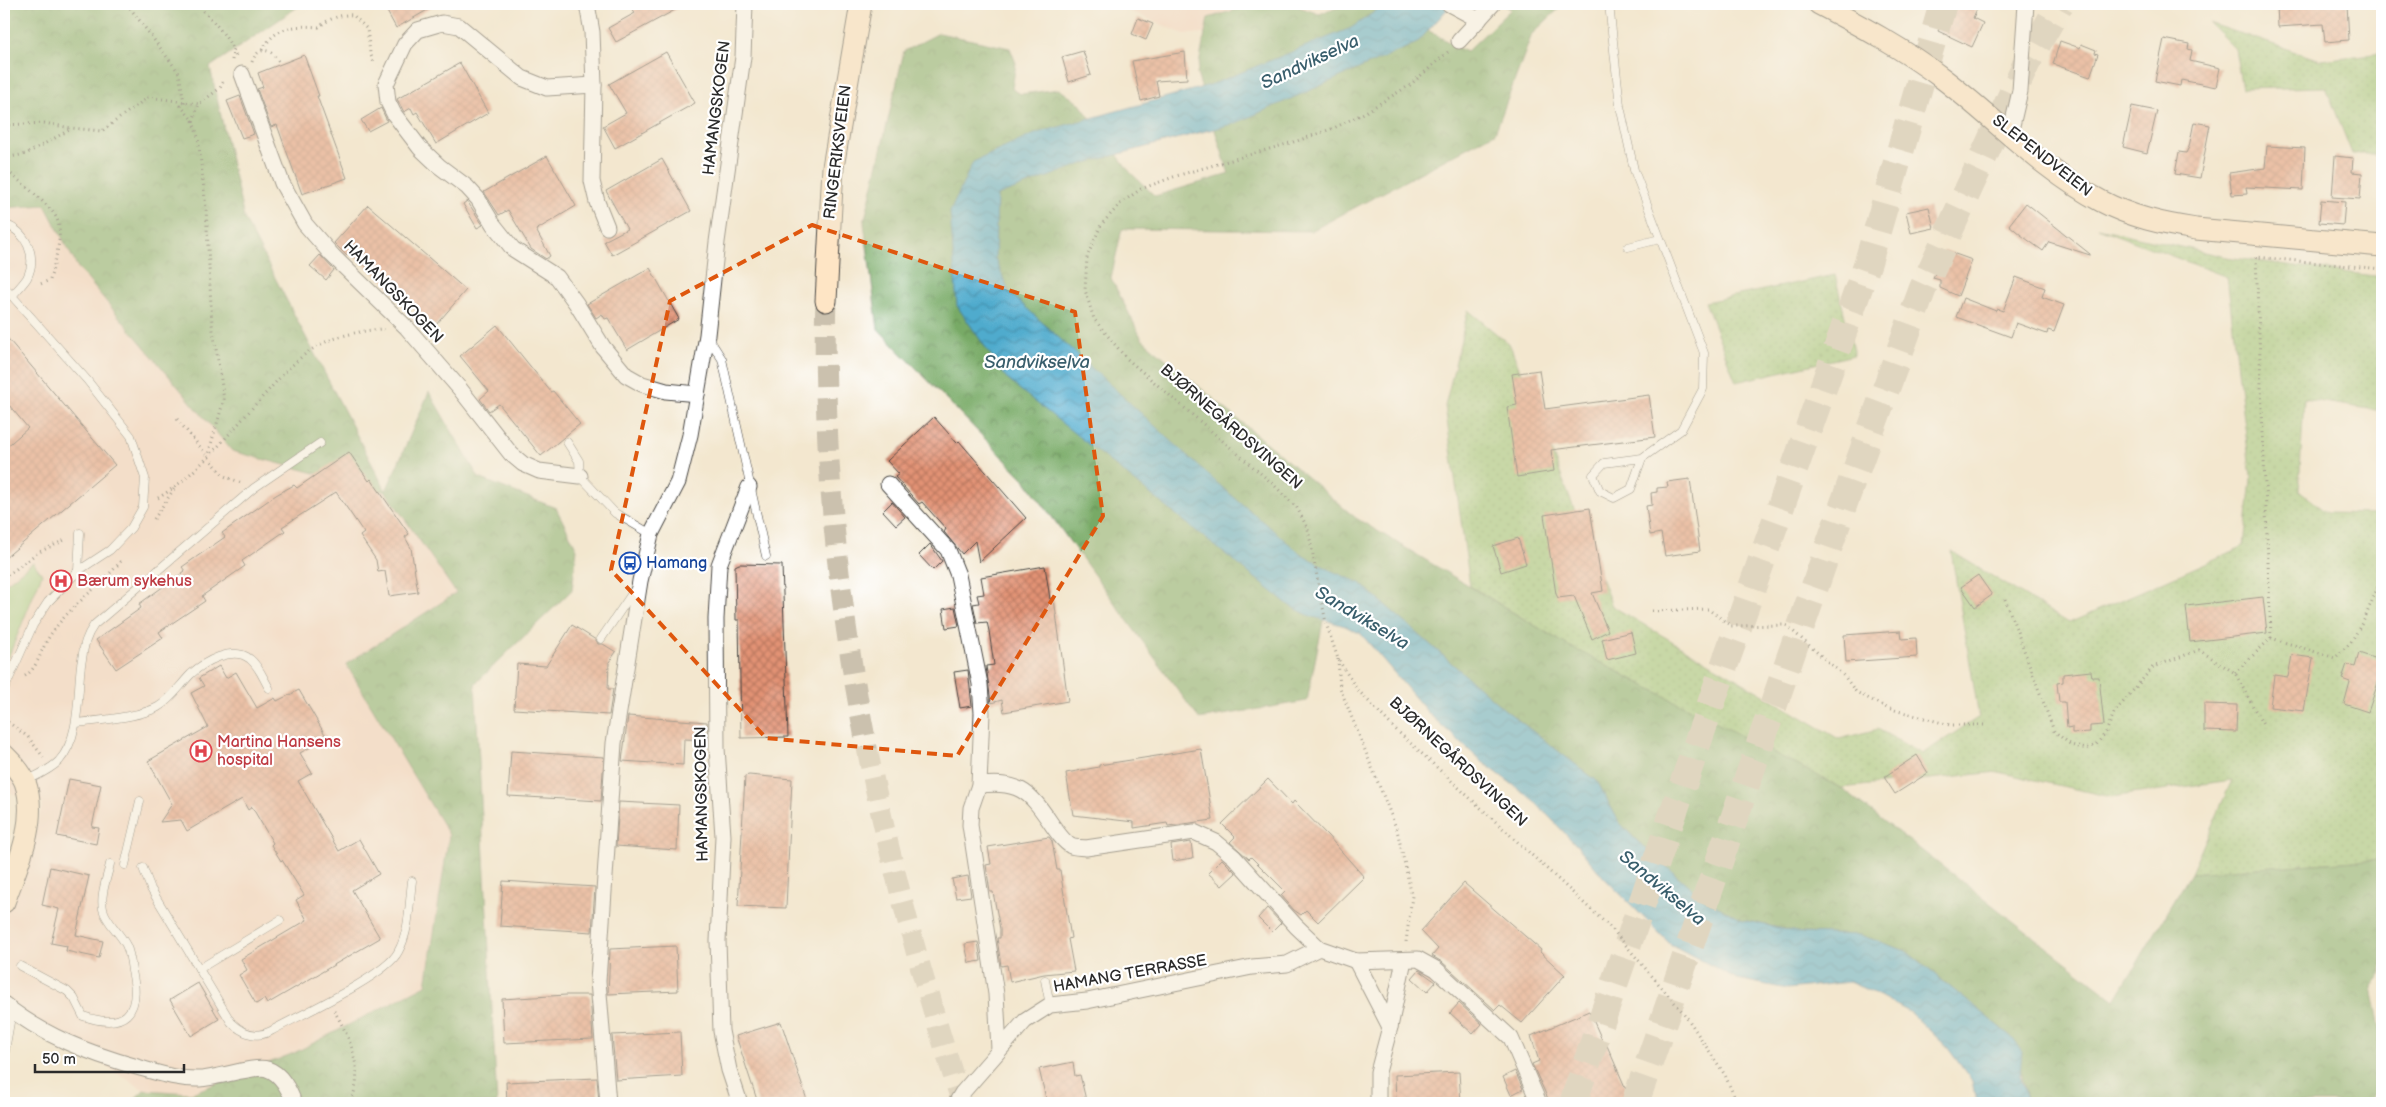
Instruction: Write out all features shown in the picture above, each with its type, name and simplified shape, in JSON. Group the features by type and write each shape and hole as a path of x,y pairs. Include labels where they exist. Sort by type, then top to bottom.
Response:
{"main road":[{"name":"RINGERIKSVEIEN","path":"826,301 833,167 861,4"},
{"name":"SLEPENDVEIEN","path":"1819,4 1908,55 1940,77 2040,159 2082,190 2102,202 2142,217 2196,229 2382,246"},
{"path":"4,755 16,767 25,782 29,802 24,843 4,902"}],"street":[{"path":"587,4 592,32 594,85 592,181 597,202 607,226"},
{"name":"HAMANGSKOGEN","path":"608,1103 598,981 614,743 640,581 651,534 678,482 690,435 707,336 717,242 743,57 745,4"},
{"path":"1449,4 1479,20"},
{"path":"1459,41 1493,4"},
{"path":"2010,134 2020,91 2026,4"},
{"path":"594,85 547,88 522,78 459,26 442,23 418,30 405,44 387,81 388,102 394,114 420,148 439,166 468,187 478,199 493,224 513,249 557,277 576,303 603,347 626,375 642,384 666,391 697,394"},
{"name":"HAMANGSKOGEN","path":"236,75 282,184 305,224 332,255 420,343 460,389 511,454 523,464 539,471 580,476"},
{"path":"888,484 948,550 958,575 980,684 982,713 979,785 971,808 970,825 976,880 996,994 999,1049"},
{"name":"HAMANGSKOGEN","path":"740,1103 729,1070 721,1031 718,941 723,836 718,748 716,619 719,565 750,487"},
{"path":"979,785 1008,785 1023,790 1048,815 1062,838 1072,846 1086,848 1194,832 1216,842 1234,857 1296,926 1319,948 1356,961 1418,959 1436,969 1511,1038 1539,1103"},
{"name":"HAMANG TERRASSE","path":"956,1103 962,1093 999,1049 1025,1021 1050,1005 1087,1001 1232,973 1252,967 1287,964 1319,948"},
{"path":"1378,1103 1378,1072 1390,1027 1404,960"},
{"path":"1356,961 1390,1027"},
{"path":"8,1007 29,1023 75,1047 166,1075 201,1079 221,1077 255,1068 269,1069 282,1080 294,1103"}],"lane":[{"path":"1609,4 1622,115 1634,170 1704,353 1703,389 1681,430 1642,458 1604,463 1593,475 1600,491 1614,498 1631,488 1642,458"},
{"path":"4,224 22,234 28,245 31,258 27,277 12,296"},
{"path":"1628,247 1660,239"},
{"path":"4,287 87,380 131,436 145,478 143,507 131,528 110,550 78,571 48,602 32,625 4,687"},
{"path":"707,336 722,359 766,556"},
{"path":"567,442 579,461 580,476 615,513 651,534"},
{"path":"25,782 49,769 60,760 68,746 76,722 86,637 94,625 254,488 320,443"},
{"path":"78,571 80,533"},
{"path":"601,639 640,581"},
{"path":"76,722 99,721 157,708 201,666 213,660 234,654 251,659 269,688"},
{"path":"125,865 140,801"},
{"path":"20,966 67,991 74,998 83,1016 100,1022 110,1022 120,1020 128,1013 135,1001 136,988 127,947 103,911 102,899 110,864"},
{"path":"143,868 151,889 231,1022 244,1032 265,1035 327,1000 365,982 398,954 406,934 412,881"},
{"path":"199,970 280,920"},
{"path":"1045,980 1050,1005"},
{"path":"4,1056 8,1007"}],"path":[{"path":"127,4 179,72 184,102"},
{"path":"196,4 215,22 233,50 236,75"},
{"path":"236,75 249,80 249,72 254,58 282,30 292,25 319,27 324,22 346,14 353,15 367,29 370,54 380,77 387,81"},
{"name":"BJØRNEGÅRDSVINGEN","path":"1459,41 1410,85 1364,113 1334,128 1297,141 1176,176 1141,190 1121,203 1101,225 1087,257 1085,290 1094,319 1126,358 1273,484 1296,508 1308,529 1326,623 1338,658 1356,688 1393,727 1612,929 1686,1016 1725,1076 1737,1103"},
{"path":"233,50 236,75"},
{"path":"262,50 273,54 278,61"},
{"path":"193,121 199,104 236,75"},
{"path":"4,125 44,123 102,131 148,97 199,104"},
{"path":"184,102 180,106 193,121 198,137 206,208 212,324 224,399 208,455"},
{"path":"4,158 26,154 71,128"},
{"path":"4,168 33,192 57,219 59,244 50,280 12,296"},
{"path":"2235,673 2271,638 2256,257 2382,269"},
{"path":"151,522 175,488 293,364 327,341 363,330"},
{"path":"177,419 224,476 254,488"},
{"path":"143,507 175,488"},
{"path":"4,578 37,553 80,533"},
{"path":"4,687 31,672 49,637 70,610 122,559"},
{"path":"2271,638 2335,658 2351,642 2365,618 2382,577"},
{"path":"2005,599 2054,731 2071,745 2086,749 2096,744 2106,732 2114,713 2153,667 2199,650 2235,673 2263,725"},
{"path":"1652,611 1708,609 1731,626 1786,625 1845,677 1856,692 1887,708 1950,726 1984,725"},
{"path":"1338,658 1340,688 1397,830 1412,896 1404,960"},
{"path":"4,719 12,723 37,746 49,769"},
{"path":"327,1000 351,1041 356,1067 356,1084 352,1098 348,1103"}],"highlighted area":[{"path":"812,225 1075,312 1103,516 957,756 766,738 611,570 670,301"}],"shaded area":[{"path":"1113,4 1313,4 1301,11 1249,27 1203,34 1184,34"},
{"name":"Martina Hansens hospital","path":"45,205 78,268 232,451 330,429 386,492 456,593 346,664 449,835 426,985 295,1053 191,1093 144,1090 4,1001 4,915 27,857 43,803 4,791 4,208"}],"green space":[{"path":"4,4 302,4 210,67 244,218 386,491 429,392 479,478 556,508 577,549 572,590 475,684 497,1103 130,1103 144,1090 192,1093 294,1053 426,985 449,835 346,664 456,593 386,492 232,451 78,268 45,205 4,208"},
{"path":"1255,4 1291,4 1319,14 1348,4 1382,4 1466,52 1511,9 1502,4 1564,4 1532,34 1495,133 1311,231 1122,229 1111,278 1142,339 1356,518 1567,645 1841,788 2115,1000 2191,873 2382,859 2382,973 2372,987 2382,1038 2382,1084 2367,1103 2028,1103 2014,1039 1906,951 1860,935 1801,933 1743,920 1705,900 1635,839 1619,822 1597,781 1504,709 1360,583 1333,572 1307,701 1199,719 1025,480 878,329 864,223 904,51 939,33 1010,48 1016,63 1012,89 1021,94 1059,89 1080,104 1130,172 1155,196 1229,174 1197,74 1208,18"},
{"path":"2209,23 2320,60 2382,53 2382,154 2352,154 2326,87 2242,89 2235,49"},
{"path":"2098,228 2226,257 2382,277 2382,411 2304,399 2299,491 2327,513 2382,514 2382,859 2191,873 2232,780 2111,797 1998,772 1841,788 1567,645 1470,586 1445,406 1468,310 1510,345 1612,606 1839,739 1878,729 1922,754 1979,717 1951,551 2069,623 2244,546 2251,478 2227,277"},
{"path":"1835,275 1854,355 1736,382 1705,302"},
{"path":"33,562 42,574 9,656 4,659 4,585"}],"water":[{"name":"Sandvikselva","path":"1386,4 1452,4 1417,43 1236,123 1082,164 997,196 995,258 1009,292 1216,482 1300,553 1332,571 1360,583 1504,709 1597,781 1619,822 1635,839 1705,900 1743,920 1801,933 1860,935 1906,951 2014,1039 2022,1051 2020,1075 2028,1103 1976,1103 1972,1081 1947,1047 1911,1013 1874,993 1849,982 1787,989 1737,979 1670,944 1605,879 1578,847 1532,799 1481,761 1429,714 1361,634 1345,626 1310,616 1290,606 1008,380 957,306 950,212 973,162 1037,133 1210,85 1351,28"}],"building":[{"path":"383,4 438,4 396,28"},
{"path":"630,4 686,4 616,42 608,28 635,13"},
{"path":"1950,4 1979,4 1973,18 1983,23 1972,47 1938,31"},
{"path":"2277,4 2347,4 2349,40 2325,42 2323,24 2278,27"},
{"path":"1138,18 1153,24 1146,40 1132,34"},
{"path":"2164,39 2189,44 2188,49 2192,50 2190,61 2220,68 2216,87 2181,80 2180,86 2155,81"},
{"path":"2060,41 2080,48 2081,44 2096,50 2095,53 2098,54 2090,77 2053,64"},
{"path":"1083,51 1091,75 1069,82 1062,57"},
{"path":"666,52 695,103 615,148 603,126 626,113 609,84"},
{"path":"1185,52 1187,79 1156,81 1159,96 1141,101 1132,61"},
{"path":"304,55 347,178 302,194 277,125 271,127 257,89 263,87 258,73"},
{"path":"460,63 488,113 436,144 417,112 414,114 411,108 404,112 397,99"},
{"path":"240,96 254,134 242,138 227,101"},
{"path":"2132,106 2157,111 2147,153 2123,147"},
{"path":"381,108 387,121 368,131 361,120"},
{"path":"2194,122 2210,125 2200,178 2175,174 2179,152 2186,153 2189,147"},
{"path":"2267,146 2305,148 2303,190 2246,187 2247,194 2232,195 2229,173 2265,168"},
{"path":"547,156 576,206 536,230 550,256 546,259 531,249 508,210 499,215 484,192"},
{"path":"2335,156 2353,158 2352,172 2362,173 2360,199 2332,197"},
{"path":"662,159 691,211 612,255 604,241 627,229 606,191"},
{"path":"2321,200 2345,202 2343,225 2319,223"},
{"path":"467,201 483,225 477,228 463,204"},
{"path":"2026,203 2090,255 2049,242 2043,251 2021,235 2009,225"},
{"path":"368,205 466,290 435,326 350,252 347,256 334,243"},
{"path":"1929,207 1934,228 1911,233 1906,212"},
{"path":"1944,250 1972,260 1958,296 1940,288 1940,280 1933,278"},
{"path":"320,255 334,270 326,280 310,266"},
{"path":"650,268 679,319 627,350 608,318 605,319 602,314 596,318 587,304"},
{"path":"2016,277 2045,288 2042,297 2064,305 2054,332 2048,330 2047,334 2016,323 2011,337 1956,317 1963,298 1996,311 1997,309 2003,311"},
{"path":"497,325 551,392 553,391 580,424 541,456 499,404 489,411 480,399 489,391 460,356"},
{"path":"4,334 115,465 4,559 4,449 28,428 4,399"},
{"path":"1539,370 1545,409 1649,395 1655,437 1551,450 1554,471 1517,477 1507,407 1517,405 1512,374"},
{"path":"934,417 957,443 959,441 1026,518 979,562 975,541 962,554 944,532 946,529 922,502 919,504 895,477 899,474 887,461"},
{"path":"349,452 369,481 371,479 409,534 405,537 411,548 418,592 389,596 385,571 378,572 376,560 360,536 364,533 336,492 282,527 285,531 242,561 245,566 202,596 205,601 159,632 163,638 116,669 96,640 141,608 139,604 185,571 182,567 225,537 222,533 276,495 294,485 297,488"},
{"path":"1690,479 1700,551 1665,556 1661,533 1650,535 1646,506 1652,505 1651,493 1657,492 1657,488 1668,487 1667,482"},
{"path":"892,502 905,517 896,525 883,511"},
{"path":"1590,508 1603,591 1592,593 1608,631 1592,639 1574,596 1558,598 1556,594 1544,515"},
{"path":"1518,538 1526,564 1501,572 1493,546"},
{"path":"930,544 942,561 933,570 919,555"},
{"path":"739,564 782,565 788,737 741,738 739,620 736,620 735,566"},
{"path":"1045,566 1050,599 1054,599 1068,701 1004,712 1002,700 991,703 986,666 994,665 989,631 987,622 977,623 973,604 979,603 977,595 984,594 981,577"},
{"path":"1978,575 1992,595 1975,607 1961,587"},
{"path":"2263,597 2267,633 2190,642 2186,606"},
{"path":"955,607 959,626 946,628 943,609"},
{"path":"572,625 596,640 598,644 603,644 616,652 609,662 608,689 613,689 609,715 514,709 517,664 546,666"},
{"path":"1901,631 1902,639 1916,638 1917,657 1846,662 1844,635"},
{"path":"1631,632 1636,653 1607,660 1602,639"},
{"path":"2359,653 2382,661 2382,671 2368,712 2344,704 2350,682 2342,679 2347,664 2355,667"},
{"path":"2292,655 2313,658 2304,711 2270,707 2274,675 2288,677"},
{"path":"219,666 226,678 236,672 257,708 275,698 277,701 299,690 327,738 300,753 312,773 298,781 339,851 359,839 379,874 352,890 380,938 267,1004 264,999 256,1004 239,975 247,970 241,959 307,920 296,900 304,895 271,845 273,843 252,807 248,810 242,799 187,831 181,820 160,822 172,804 148,761 208,727 191,693 204,686 199,678"},
{"path":"968,670 972,706 960,708 954,672"},
{"path":"2091,671 2092,677 2099,677 2104,725 2090,726 2090,732 2072,733 2072,727 2067,728 2065,702 2059,702 2057,683 2063,682 2063,674"},
{"path":"2204,704 2237,705 2236,732 2204,731"},
{"path":"628,716 707,722 708,740 684,739 683,765 622,761"},
{"path":"1201,749 1213,820 1168,826 1167,823 1134,828 1134,822 1073,815 1066,773 1099,767 1099,765"},
{"path":"511,751 604,757 601,801 508,796"},
{"path":"1917,755 1928,773 1895,794 1884,777"},
{"path":"745,776 792,779 786,908 738,906"},
{"path":"69,779 101,785 92,827 99,828 96,844 57,836"},
{"path":"1268,779 1292,804 1294,801 1364,877 1318,922 1306,910 1301,915 1294,910 1281,895 1285,891 1251,857 1249,859 1230,842 1235,837 1222,824"},
{"path":"619,802 679,805 677,850 616,846"},
{"path":"1049,837 1052,841 1057,870 1060,870 1071,938 1068,939 1074,971 1044,974 1010,982 1007,965 1001,966 997,938 1000,938 1000,929 993,892 990,892 986,865 991,864 988,847"},
{"path":"1191,842 1193,858 1173,861 1171,845"},
{"path":"1222,859 1236,873 1222,886 1208,873"},
{"path":"50,867 89,876 76,935 103,941 99,958 66,951 67,946 51,943 59,909 42,905"},
{"path":"968,876 971,896 956,898 952,879"},
{"path":"503,881 595,887 592,932 500,926"},
{"path":"1464,883 1541,950 1540,952 1565,975 1522,1023 1500,1005 1495,1010 1442,962 1432,956 1438,949 1421,931"},
{"path":"1267,908 1281,923 1272,932 1258,918"},
{"path":"978,942 981,961 969,963 965,944"},
{"path":"676,946 678,991 608,994 610,949"},
{"path":"1419,970 1436,982 1427,992 1412,978"},
{"path":"198,983 219,1019 191,1036 170,1000"},
{"path":"590,995 593,1039 504,1043 502,999"},
{"path":"1459,1003 1482,1024 1473,1034 1450,1013"},
{"path":"1589,1011 1603,1042 1605,1041 1632,1103 1550,1103 1532,1064 1539,1061 1531,1036"},
{"path":"781,1022 808,1103 758,1103 736,1036"},
{"path":"680,1032 682,1076 616,1080 612,1035"},
{"path":"1073,1062 1075,1076 1080,1075 1086,1100 1081,1101 1081,1103 1047,1103 1039,1069"},
{"path":"1515,1071 1523,1089 1511,1095 1503,1077"},
{"path":"1459,1072 1461,1103 1396,1103 1395,1075"},
{"path":"597,1078 599,1103 507,1103 506,1082"}],"tunnel":[{"path":"1573,1103 1723,669 1868,262 1943,4"},
{"path":"1635,1103 1844,503 1923,288 2027,62 2060,4"},
{"path":"826,301 825,355 828,444 834,529 844,613 857,696 892,860 913,941 962,1103"}],"place":[{"name":"Hamang","path":"630,563"},
{"name":"Bærum sykehus","path":"61,581"},
{"name":"Martina Hansens hospital","path":"201,751"}]}
